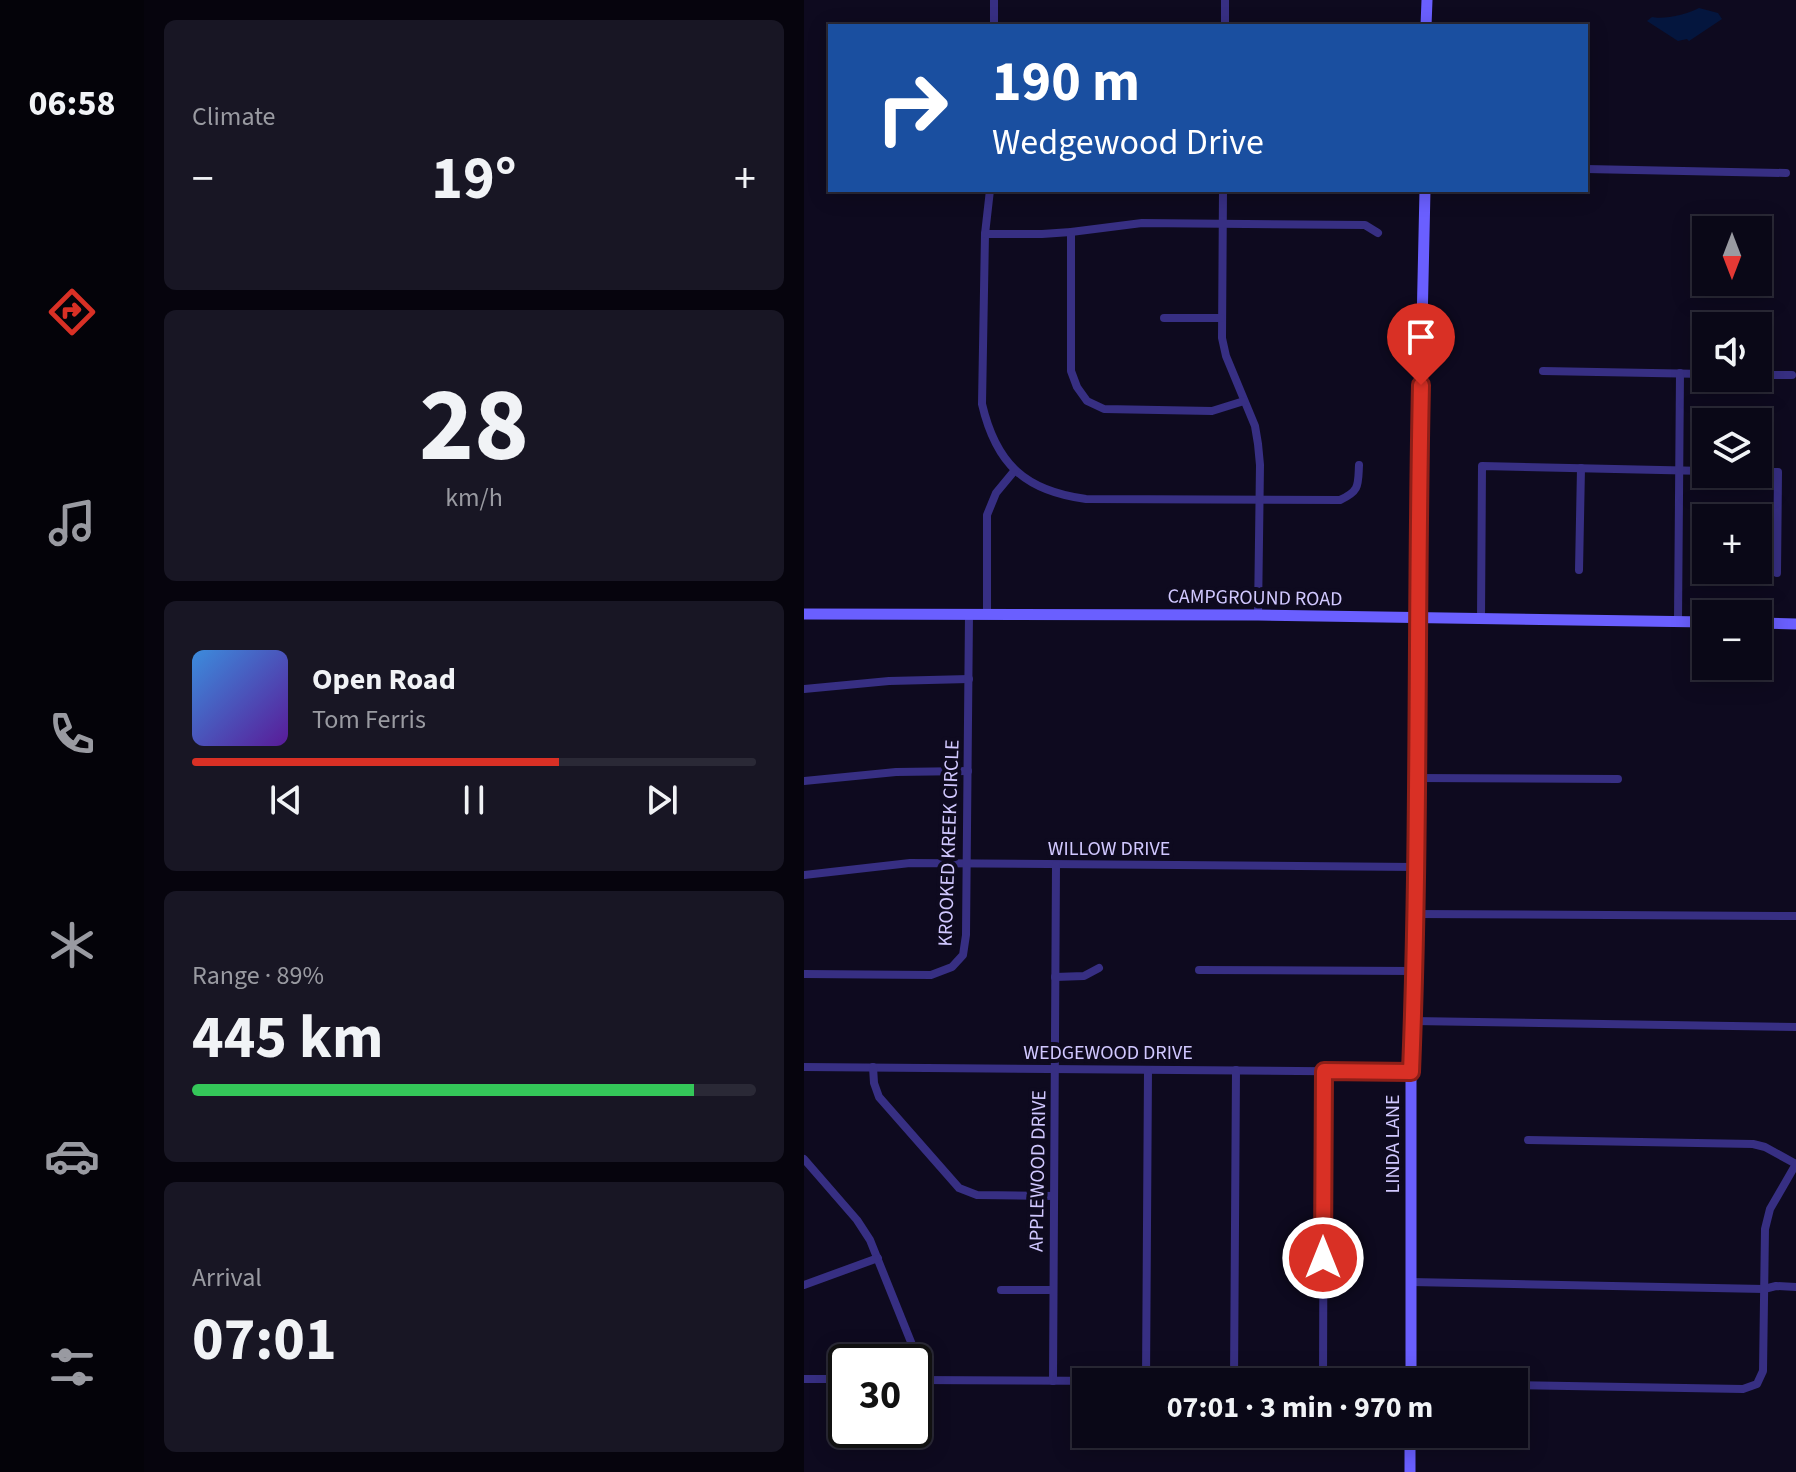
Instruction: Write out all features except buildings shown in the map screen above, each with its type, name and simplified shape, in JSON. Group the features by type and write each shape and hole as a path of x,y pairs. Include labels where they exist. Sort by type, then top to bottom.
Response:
{"street":[{"path":"994,0 994,24"},
{"path":"1225,0 1225,24"},
{"path":"1426,24 1427,0"},
{"path":"1588,169 1786,173"},
{"path":"990,192 985,234 982,404 997,448 1015,470 1049,492 1086,499 1340,500 1352,495 1358,486 1359,465"},
{"path":"1223,192 1221,318 1226,356 1255,426 1258,444 1258,615"},
{"name":"LINDA LANE","path":"1411,1368 1411,1072 1425,192"},
{"path":"985,234 1071,232 1142,223 1365,225 1378,233"},
{"path":"1071,232 1071,371 1087,401 1104,409 1136,411 1212,411 1244,401"},
{"path":"1164,318 1221,318"},
{"path":"1543,371 1692,373"},
{"path":"1678,621 1680,373"},
{"path":"1772,375 1792,375"},
{"path":"1481,619 1482,466 1692,470"},
{"path":"1579,570 1581,468"},
{"path":"987,614 987,515 996,493 1015,470"},
{"path":"1772,472 1778,472 1777,573"},
{"name":"CAMPGROUND ROAD","path":"804,614 1258,615 1692,622"},
{"name":"KROOKED KREEK CIRCLE","path":"804,974 931,975 952,967 963,955 966,935 969,614"},
{"path":"1772,623 1796,624"},
{"path":"804,689 889,681 969,679"},
{"path":"804,781 896,772 968,771"},
{"path":"1417,778 1618,779"},
{"name":"WILLOW DRIVE","path":"804,875 910,863 1415,867"},
{"name":"APPLEWOOD DRIVE","path":"1053,1381 1056,865"},
{"path":"1414,914 1796,916"},
{"path":"1055,977 1084,976 1099,968"},
{"path":"1199,970 1413,971"},
{"path":"1413,1021 1796,1027"},
{"name":"WEDGEWOOD DRIVE","path":"804,1067 1411,1072"},
{"path":"873,1067 879,1097 959,1188 977,1195 1054,1196"},
{"path":"1146,1368 1148,1070"},
{"path":"1234,1368 1236,1070"},
{"path":"1323,1368 1324,1071"},
{"path":"1528,1140 1753,1144 1796,1164 1770,1209 1765,1229 1763,1371 1757,1384 1743,1389 1528,1385"},
{"path":"804,1159 857,1220 870,1240 912,1344"},
{"path":"804,1285 878,1258"},
{"path":"1411,1282 1764,1289 1796,1287"},
{"path":"1001,1290 1053,1290"},
{"path":"804,1379 828,1379"},
{"path":"932,1380 1072,1381"},
{"path":"1410,1448 1410,1472"}],"water":[{"path":"1699,8 1718,13 1722,19 1689,41 1678,41 1647,21 1652,17 1676,16"}],"route":[{"path":"1323,1258 1324,1071 1411,1072 1421,385"}]}
